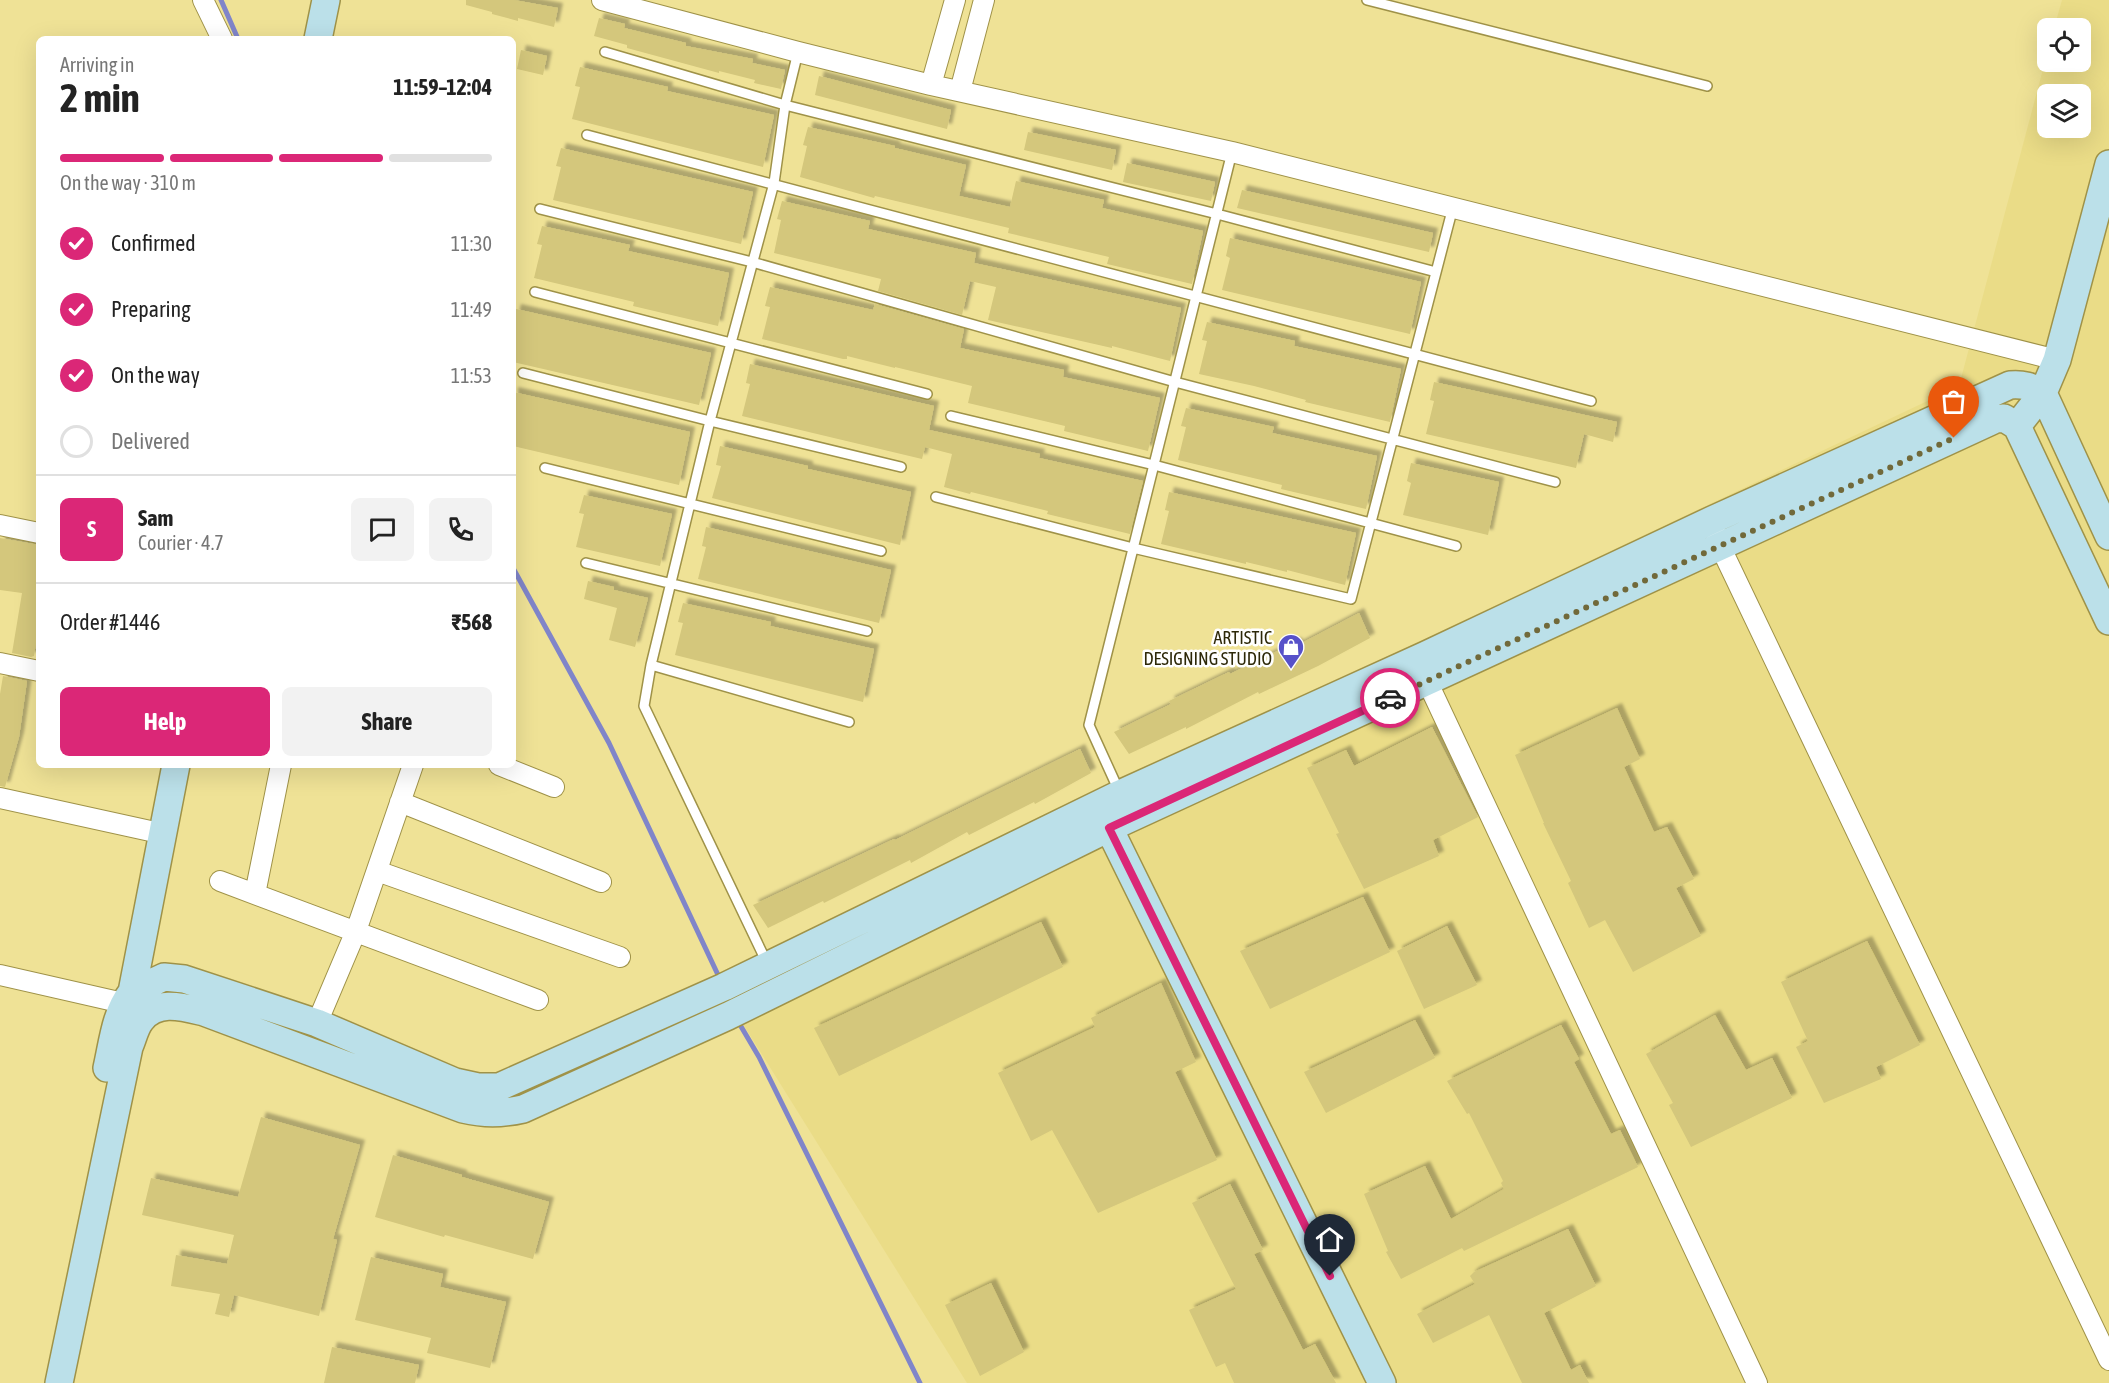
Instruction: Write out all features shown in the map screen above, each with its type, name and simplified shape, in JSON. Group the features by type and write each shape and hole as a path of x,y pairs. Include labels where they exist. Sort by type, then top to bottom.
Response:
{"main road":[{"path":"319,36 326,0"},
{"path":"2016,426 2043,393 2057,360 2109,166"},
{"path":"131,1006 148,1013 161,1007 176,1006 204,1012 462,1108 480,1113 502,1114 544,1101 728,1016 1109,809 1426,668 1712,520 2010,385 2023,384 2043,393 2109,536"},
{"path":"42,1383 118,1017 164,977 184,979 317,1023 455,1082 478,1088 499,1087 717,990 1109,809 1426,668 1720,546 1996,419 2004,418 2016,426 2101,582 2109,621"},
{"path":"59,1383 129,1047 131,1006 175,768"},
{"path":"1109,809 1382,1383"},
{"path":"717,990 728,1016"}],"street":[{"path":"203,0 221,36"},
{"path":"602,0 932,85 1232,152 2057,360"},
{"path":"932,85 955,0"},
{"path":"960,91 984,0"},
{"path":"1712,520 1720,546 2109,1360"},
{"path":"0,525 36,532"},
{"path":"0,663 36,670"},
{"path":"1426,668 1757,1383"},
{"path":"255,894 280,768"},
{"path":"317,1023 356,931 412,768"},
{"path":"506,768 554,787"},
{"path":"0,798 164,834"},
{"path":"400,802 601,882"},
{"path":"377,870 620,957"},
{"path":"220,881 538,1000"},
{"path":"0,975 131,1006"}],"lane":[{"path":"1367,0 1707,86"},
{"path":"1412,12 1416,0"},
{"path":"605,52 785,105 1436,272"},
{"path":"768,966 644,706 651,665 710,421 774,183 785,105 798,52"},
{"path":"587,135 1592,401"},
{"path":"1109,809 1089,725 1232,152"},
{"path":"936,497 1133,548 1351,599 1453,207"},
{"path":"540,209 752,262 1175,382 1555,482"},
{"path":"535,292 927,394"},
{"path":"523,373 901,467"},
{"path":"951,416 1154,465 1370,521 1456,546"},
{"path":"545,468 881,551"},
{"path":"586,563 867,631"},
{"path":"651,665 849,722"}],"shaded area":[{"path":"2062,0 2109,0 2109,1383 967,1383 713,976 1959,386 2037,92 2037,138 2091,138 2091,84 2039,84 2042,72 2091,72 2091,18 2057,18"}],"building":[{"path":"466,0 514,0 558,8 554,27 492,14 492,12 466,5"},
{"path":"599,18 625,24 624,28 686,43 686,46 753,59 752,63 785,70 781,89 754,83 755,80 719,71 719,73 627,48 627,45 594,36"},
{"path":"521,50 547,56 543,75 517,69"},
{"path":"580,67 668,87 667,91 774,115 763,167 572,119 580,87 575,86"},
{"path":"819,76 951,110 947,129 815,95"},
{"path":"808,127 895,146 895,148 966,165 959,196 1010,207 1016,181 1104,200 1102,208 1203,231 1192,284 1107,264 1109,257 1008,233 1009,228 875,196 874,198 800,177 807,146 803,145"},
{"path":"1028,132 1116,150 1112,170 1024,150"},
{"path":"561,148 753,192 741,244 553,200 561,167 556,166"},
{"path":"1127,163 1215,182 1211,201 1123,182"},
{"path":"1242,190 1433,233 1429,252 1237,208"},
{"path":"782,201 870,221 868,229 976,253 974,263 1181,308 1170,361 1112,346 1112,348 988,320 996,287 970,281 962,315 878,291 881,279 774,253 781,220 777,219"},
{"path":"542,226 630,245 628,251 729,273 718,326 633,306 634,302 534,278 542,245 537,244"},
{"path":"1230,238 1421,282 1410,334 1222,290 1230,258 1226,256"},
{"path":"770,287 873,310 875,304 964,329 960,348 1064,370 1063,377 1160,398 1148,451 1064,431 1065,426 968,403 972,386 847,356 847,359 843,359 762,339 770,307 765,306"},
{"path":"516,309 711,353 699,405 516,363"},
{"path":"1207,322 1295,341 1294,346 1401,369 1390,422 1199,374 1207,341 1202,340"},
{"path":"750,364 934,406 929,430 1040,454 1039,458 1143,481 1130,534 1047,514 1048,511 944,487 952,454 925,447 922,459 742,416 750,384 746,383"},
{"path":"1434,382 1617,422 1613,442 1584,434 1576,468 1426,434 1434,401 1430,400"},
{"path":"516,393 690,432 679,485 516,447"},
{"path":"1186,408 1274,427 1272,433 1377,456 1366,509 1281,489 1282,485 1178,460 1186,427 1181,426"},
{"path":"720,446 911,492 900,545 712,498 721,466 716,465"},
{"path":"1411,463 1499,482 1488,535 1403,515 1411,483 1407,481"},
{"path":"1169,492 1356,533 1345,585 1287,570 1287,572 1246,562 1246,564 1161,544 1169,511 1165,510"},
{"path":"584,495 672,514 660,566 576,547 584,514 579,513"},
{"path":"706,527 891,570 879,623 698,579 706,547 702,546"},
{"path":"0,538 36,544 34,656 12,653 22,593 0,590"},
{"path":"588,581 648,598 635,647 609,640 617,608 584,599"},
{"path":"683,603 771,622 770,626 874,649 863,702 675,655 683,623 678,622"},
{"path":"1359,613 1370,638 1318,666 1129,754 1114,732 1171,704 1169,701 1296,642 1298,645"},
{"path":"3,676 27,681 19,737 5,787 0,786 0,694"},
{"path":"1617,708 1640,759 1624,767 1654,832 1667,827 1694,879 1676,888 1701,936 1633,972 1605,920 1589,928 1568,883 1571,881 1543,823 1515,755"},
{"path":"1432,727 1478,817 1433,840 1439,856 1364,889 1336,834 1339,833 1307,768 1346,750 1354,766"},
{"path":"1080,749 1091,773 1035,804 1034,802 969,835 967,832 911,863 910,860 768,928 753,905 895,840"},
{"path":"1363,897 1390,952 1270,1009 1240,951"},
{"path":"1041,922 1063,967 839,1076 814,1028"},
{"path":"1447,926 1477,985 1424,1009 1397,951"},
{"path":"1867,941 1920,1045 1876,1067 1881,1079 1824,1103 1796,1047 1808,1041 1781,982"},
{"path":"1161,983 1196,1062 1175,1072 1217,1160 1098,1213 1052,1130 1031,1141 998,1073 1095,1027 1091,1018"},
{"path":"1715,1015 1746,1070 1772,1058 1792,1098 1691,1147 1669,1105 1673,1103 1646,1054"},
{"path":"1415,1020 1435,1058 1326,1113 1304,1072"},
{"path":"1561,1025 1579,1059 1574,1062 1611,1134 1620,1130 1638,1167 1464,1251 1462,1248 1401,1279 1386,1252 1388,1251 1364,1194 1425,1166 1451,1219 1504,1189 1501,1183 1503,1181 1469,1113 1467,1114 1447,1081"},
{"path":"261,1117 360,1145 333,1239 337,1240 319,1316 234,1295 229,1317 215,1314 220,1294 171,1286 176,1255 227,1264 234,1235 142,1215 151,1178 238,1197"},
{"path":"393,1155 549,1202 533,1259 375,1217"},
{"path":"1230,1184 1263,1250 1254,1254 1303,1350 1315,1344 1336,1383 1234,1383 1225,1363 1216,1367 1189,1310 1236,1289 1192,1203"},
{"path":"1568,1229 1596,1286 1544,1313 1571,1370 1580,1365 1589,1383 1522,1383 1489,1315 1433,1343 1417,1314 1475,1284 1470,1276 1474,1272"},
{"path":"371,1257 443,1274 440,1287 506,1302 490,1368 427,1353 431,1338 355,1320"},
{"path":"991,1283 1024,1352 980,1376 945,1305"},
{"path":"332,1347 419,1365 415,1383 324,1383"}],"waterway":[{"path":"221,0 237,36"},
{"path":"516,573 609,743 719,977"},
{"path":"739,1023 759,1057 920,1383"}],"way so far":[{"path":"1390,698 1954,438"}],"place":[{"name":"ARTISTIC DESIGNING STUDIO","path":"1291,670"}],"route":[{"path":"1330,1276 1109,828 1390,698"}]}
